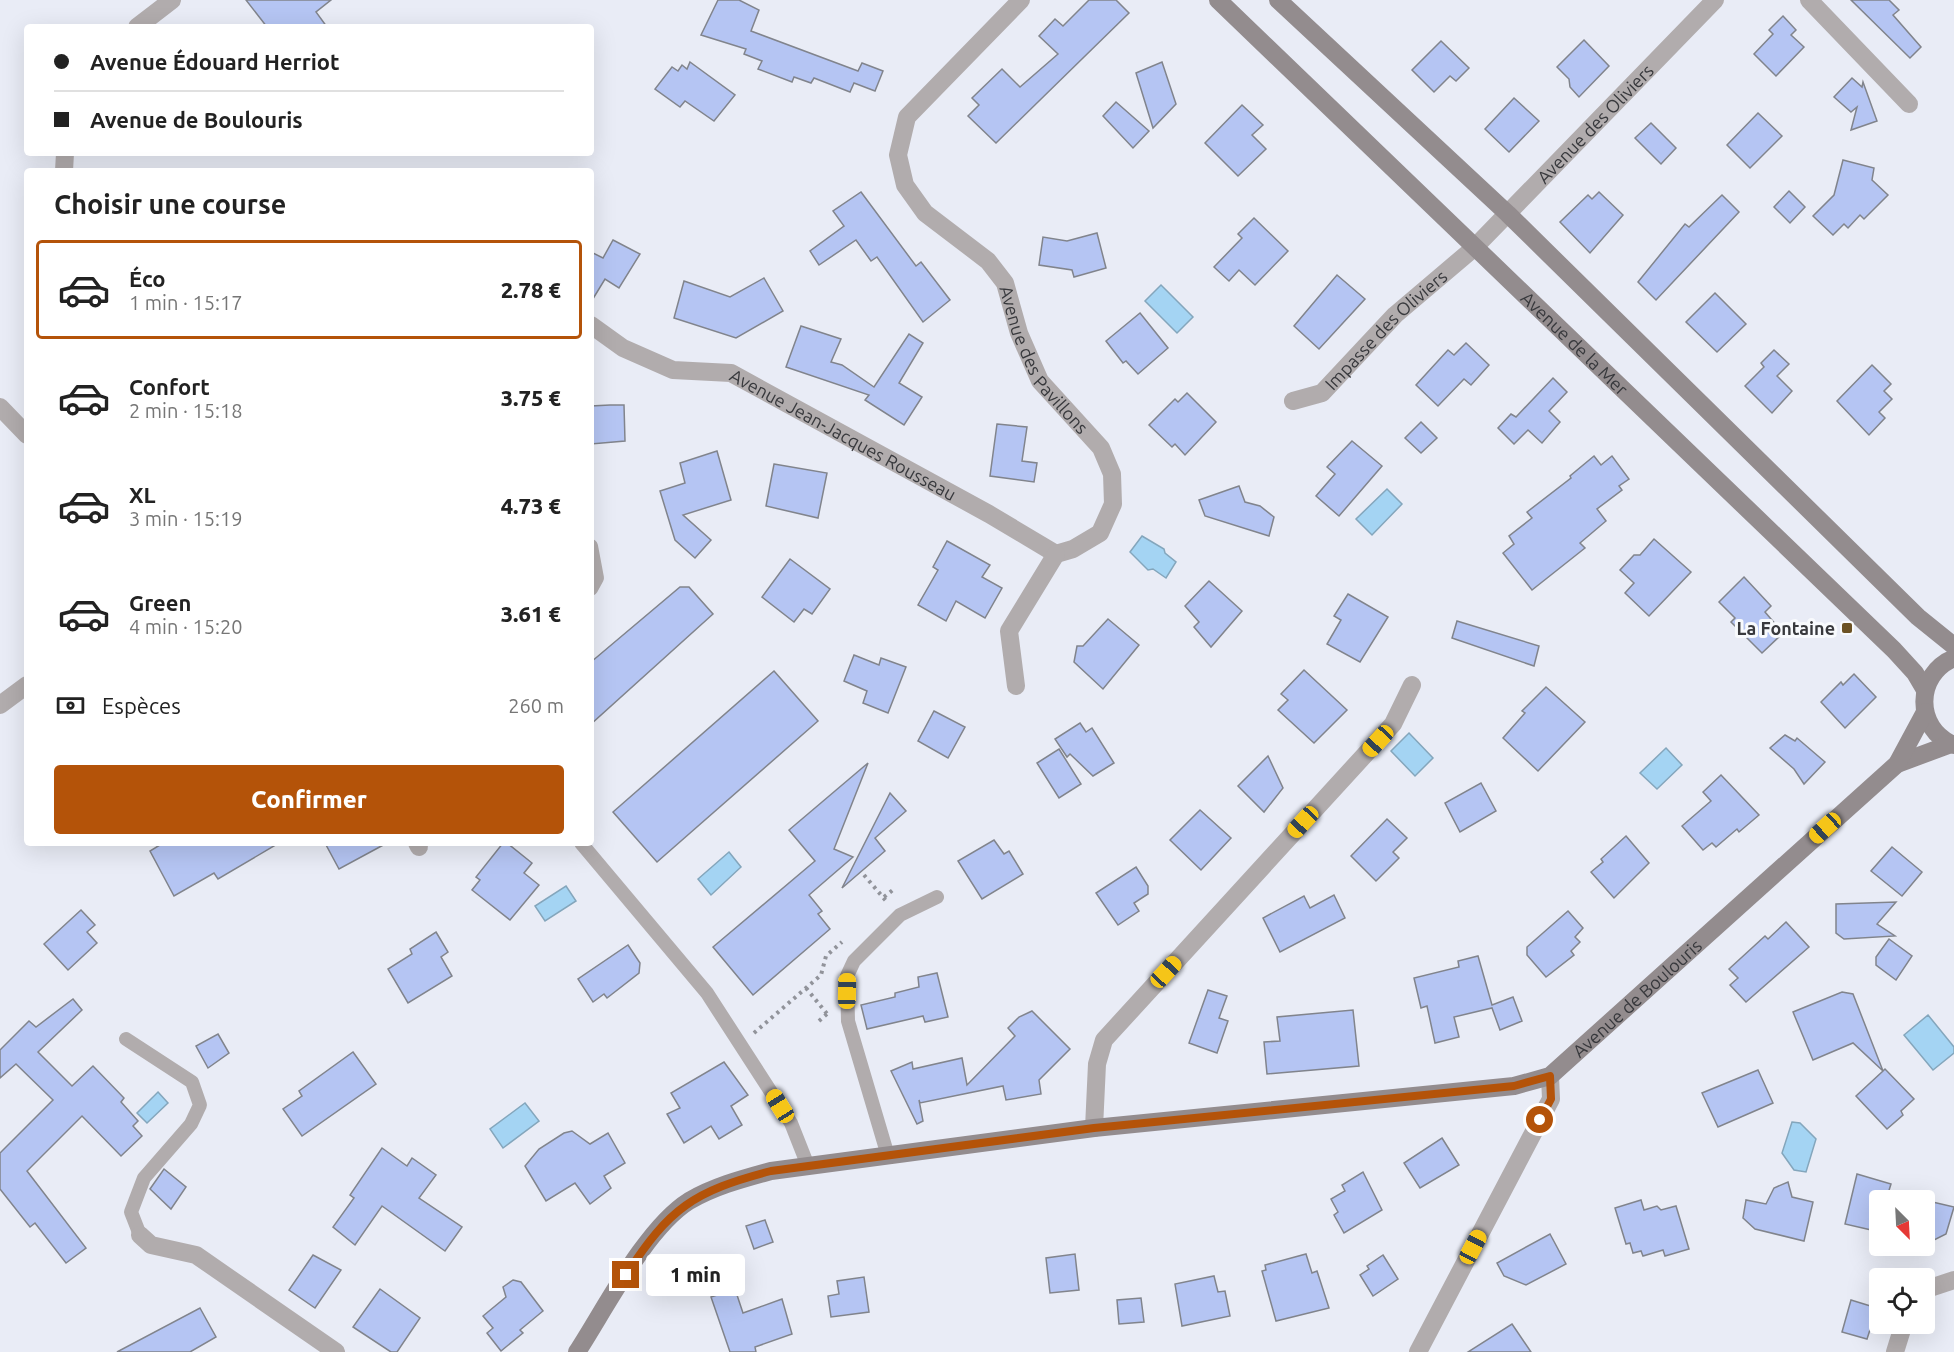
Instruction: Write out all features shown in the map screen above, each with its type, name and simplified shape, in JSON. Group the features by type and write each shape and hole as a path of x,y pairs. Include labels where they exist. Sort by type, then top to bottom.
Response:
{"street":[{"path":"141,24 172,0"},
{"name":"Avenue des Pavillons","path":"1022,0 907,117 898,155 905,185 925,213 988,261 1005,283 1018,333 1040,381 1101,448 1112,474 1113,504 1100,533 1073,549 1056,554"},
{"name":"Avenue de la Mer","path":"1218,0 1298,74 1474,248 1894,650 1916,673 1925,690"},
{"path":"1278,0 1508,214 1918,616 1954,646"},
{"name":"Avenue des Oliviers","path":"1474,248 1715,0"},
{"path":"1809,0 1909,104"},
{"name":"Impasse des Oliviers","path":"1293,401 1322,393 1395,315 1474,248"},
{"name":"Avenue Jean-Jacques Rousseau","path":"594,327 623,348 673,370 731,373 989,514 1056,554"},
{"path":"0,407 24,432"},
{"path":"1016,686 1009,631 1056,554"},
{"path":"1952,744 1934,730 1925,712 1925,690 1930,677 1940,666 1954,658"},
{"path":"1094,1128 1096,1064 1104,1040 1393,724 1412,685"},
{"path":"0,705 24,687"},
{"name":"Avenue de Boulouris","path":"577,1352 651,1237 687,1203 725,1183 771,1171 1094,1128 1514,1086 1550,1076 1897,764 1925,712"},
{"name":"Avenue de Boulouris","path":"1897,764 1952,744"},
{"path":"1418,1352 1551,1099 1550,1076"},
{"path":"140,1235 151,1245 196,1255 336,1352"},
{"path":"1935,1286 1954,1280"},
{"path":"1895,1352 1901,1334"}],"lane":[{"path":"594,562 597,578 594,584"},
{"path":"584,846 699,983 791,1123 808,1166"},
{"path":"888,1156 848,1021 847,976 854,962 900,915 937,897"},
{"path":"126,1039 192,1082 200,1105 191,1124 144,1178 131,1212 140,1235"}],"path":[{"path":"864,875 888,903 879,910"},
{"path":"884,897 894,889"},
{"path":"740,1044 821,975 826,956 843,941"},
{"path":"806,988 834,1022"},
{"path":"819,1021 827,1014"}],"water":[{"path":"1161,285 1193,317 1177,333 1145,301"},
{"path":"1387,489 1402,504 1372,535 1356,519"},
{"path":"1142,536 1164,549 1165,553 1176,562 1166,578 1153,569 1148,570 1130,552"},
{"path":"1409,733 1433,758 1415,776 1391,751"},
{"path":"1666,748 1682,765 1657,789 1640,773"},
{"path":"729,852 741,867 711,895 698,879"},
{"path":"566,886 576,901 545,921 535,906"},
{"path":"1928,1015 1954,1047 1954,1053 1933,1070 1904,1035"},
{"path":"158,1092 168,1103 147,1123 137,1113"},
{"path":"525,1103 539,1121 503,1148 490,1129"},
{"path":"1792,1122 1800,1123 1816,1139 1806,1172 1794,1170 1782,1153"}],"building":[{"path":"246,0 331,0 316,12 325,24 265,24"},
{"path":"718,0 739,0 759,10 751,31 858,71 862,63 883,71 875,91 854,83 850,92 814,78 811,83 794,77 792,82 758,69 762,61 744,54 746,49 701,35"},
{"path":"1089,0 1116,0 1129,13 996,143 968,116 979,105 972,98 1002,69 1020,87 1058,54 1039,36 1055,19 1063,26"},
{"path":"1851,0 1889,0 1899,10 1893,15 1921,47 1910,58"},
{"path":"1783,16 1796,30 1791,35 1804,47 1776,76 1754,54 1773,34 1769,30"},
{"path":"1584,40 1609,66 1579,97 1570,87 1569,79 1557,67"},
{"path":"1441,41 1469,68 1456,81 1450,76 1434,92 1412,70"},
{"path":"690,62 735,95 714,121 685,101 680,107 655,89 672,67 678,71 682,65 687,69"},
{"path":"1162,62 1176,104 1153,128 1136,73"},
{"path":"1852,78 1862,87 1863,82 1877,121 1851,130 1857,107 1851,112 1834,97"},
{"path":"1514,98 1539,121 1509,152 1485,129"},
{"path":"1116,102 1149,131 1133,148 1103,116"},
{"path":"1242,105 1263,125 1252,135 1266,149 1238,176 1205,143"},
{"path":"1758,113 1782,136 1750,168 1727,145"},
{"path":"1651,123 1676,148 1661,164 1635,138"},
{"path":"1843,160 1874,168 1872,180 1888,195 1864,219 1860,215 1848,228 1844,224 1833,235 1813,216 1834,195"},
{"path":"1789,191 1805,207 1790,223 1774,207"},
{"path":"861,192 916,266 921,262 950,300 923,322 877,257 871,261 856,240 819,265 810,251 844,226 833,211"},
{"path":"1599,192 1623,215 1590,253 1560,222 1588,195 1592,199"},
{"path":"1722,195 1739,212 1656,300 1638,282 1685,224 1689,227"},
{"path":"1254,218 1288,251 1255,285 1239,270 1229,281 1214,267 1242,238 1238,234"},
{"path":"1097,233 1106,268 1074,277 1072,270 1039,265 1043,237 1067,241"},
{"path":"613,240 640,254 619,288 605,279 594,297 594,254 603,258"},
{"path":"1337,275 1365,299 1319,349 1294,326"},
{"path":"764,278 783,311 736,338 674,318 684,281 730,297"},
{"path":"1715,293 1746,324 1717,352 1686,322"},
{"path":"1140,313 1168,348 1138,374 1126,361 1123,363 1106,341"},
{"path":"801,326 841,339 831,362 842,365 874,387 909,334 923,343 899,383 922,397 904,425 865,400 869,395 786,367"},
{"path":"1466,343 1489,365 1471,385 1464,379 1438,406 1416,385 1448,350 1454,355"},
{"path":"1774,350 1789,364 1777,376 1792,391 1772,413 1745,386 1764,367 1761,363"},
{"path":"1872,365 1891,384 1884,391 1892,399 1879,412 1885,418 1869,435 1837,401"},
{"path":"1553,378 1567,392 1549,411 1560,422 1542,443 1528,430 1514,444 1498,428 1511,414 1516,417"},
{"path":"1187,393 1216,422 1185,455 1175,444 1172,447 1149,425 1175,399 1178,402"},
{"path":"624,405 625,441 594,444 594,406"},
{"path":"1421,422 1437,438 1421,453 1405,438"},
{"path":"997,424 1027,427 1022,461 1037,463 1034,482 990,476"},
{"path":"1352,441 1382,466 1339,516 1316,496 1335,474 1327,467"},
{"path":"717,451 731,500 683,515 711,540 695,558 675,540 660,491 685,483 680,463"},
{"path":"1594,456 1601,465 1612,456 1629,479 1619,486 1622,490 1597,509 1606,521 1580,543 1585,548 1532,590 1503,553 1514,544 1509,536 1532,518 1527,512 1571,478 1570,476"},
{"path":"774,464 827,473 818,518 766,506"},
{"path":"1239,486 1245,502 1260,506 1274,517 1269,536 1205,516 1199,500"},
{"path":"1654,539 1691,572 1649,616 1625,593 1634,583 1620,570 1634,555 1640,555"},
{"path":"947,541 990,565 982,577 1002,588 985,618 956,601 946,621 918,605 938,570 933,567"},
{"path":"790,559 830,589 812,614 804,609 794,622 762,597"},
{"path":"1744,577 1771,606 1765,612 1783,633 1762,653 1731,622 1735,618 1719,602"},
{"path":"1209,581 1242,611 1211,647 1194,627 1199,622 1185,606"},
{"path":"680,587 689,587 713,614 594,721 594,659"},
{"path":"1348,594 1388,617 1360,662 1327,644 1341,620 1334,616"},
{"path":"1108,619 1139,645 1103,689 1074,662 1077,646 1083,646"},
{"path":"1457,621 1539,646 1534,666 1452,638"},
{"path":"854,655 879,665 881,658 906,667 888,713 863,703 867,691 844,681"},
{"path":"1304,670 1347,710 1314,743 1278,710 1288,700 1281,694"},
{"path":"774,671 818,721 657,862 613,812"},
{"path":"1854,674 1876,697 1845,728 1821,702 1841,682 1843,685"},
{"path":"1546,687 1585,722 1538,771 1503,738 1525,713 1522,711"},
{"path":"934,711 965,727 948,758 918,741"},
{"path":"1080,723 1086,732 1092,728 1114,763 1093,776 1070,754 1067,757 1055,739"},
{"path":"1785,735 1795,741 1797,738 1825,762 1804,784 1794,769 1770,748"},
{"path":"1059,749 1081,784 1059,798 1037,763"},
{"path":"1268,756 1283,788 1264,812 1238,786"},
{"path":"868,763 834,849 853,857 809,895 822,911 818,914 830,929 753,995 713,947 815,861 789,830"},
{"path":"1721,775 1759,815 1739,832 1737,829 1716,847 1712,843 1703,850 1682,826 1711,801 1703,792"},
{"path":"1481,783 1496,811 1460,832 1445,803"},
{"path":"890,793 906,811 875,838 885,851 842,888"},
{"path":"1200,810 1231,838 1201,870 1170,840"},
{"path":"1387,819 1407,838 1393,852 1399,858 1376,881 1351,856"},
{"path":"1626,836 1649,863 1614,898 1591,872 1603,862 1601,859"},
{"path":"994,840 1004,854 1009,851 1023,874 982,899 958,861"},
{"path":"158,846 274,846 218,879 214,873 174,896 150,851"},
{"path":"327,846 381,846 339,869"},
{"path":"501,846 511,846 532,863 524,873 539,885 510,920 472,890 480,880 476,877"},
{"path":"1892,847 1922,872 1902,896 1871,871"},
{"path":"1136,867 1148,886 1148,894 1134,903 1139,911 1118,925 1096,893"},
{"path":"1334,895 1345,918 1280,952 1263,918 1304,896 1310,908"},
{"path":"1896,902 1877,924 1895,936 1844,939 1836,933 1836,904"},
{"path":"81,910 95,925 87,932 97,943 68,970 44,944"},
{"path":"1568,911 1583,928 1575,937 1580,942 1571,951 1574,955 1546,977 1527,955 1527,947"},
{"path":"1786,922 1809,947 1746,1002 1730,985 1738,978 1729,969 1765,936 1768,939"},
{"path":"436,932 448,952 441,957 452,976 408,1003 388,969 412,954 410,949"},
{"path":"1889,939 1912,956 1896,980 1876,965 1876,957"},
{"path":"628,945 640,963 639,973 607,998 604,994 593,1002 578,979"},
{"path":"1478,956 1492,1005 1513,997 1522,1021 1500,1030 1492,1008 1454,1017 1459,1037 1435,1043 1427,1006 1421,1008 1414,978 1459,967 1458,961"},
{"path":"937,973 948,1017 925,1022 923,1016 867,1029 861,1005 895,997 895,993 919,987 918,977"},
{"path":"1208,990 1227,996 1219,1018 1228,1021 1217,1053 1189,1043"},
{"path":"1842,992 1853,994 1883,1071 1853,1043 1813,1060 1793,1012"},
{"path":"73,999 82,1010 38,1052 72,1086 93,1066 124,1098 121,1102 138,1121 133,1126 142,1136 121,1156 82,1116 27,1171 86,1248 66,1263 35,1223 30,1227 0,1189 0,1153 53,1100 16,1064 0,1078 0,1050 29,1021 36,1027"},
{"path":"1353,1010 1359,1066 1267,1074 1264,1042 1280,1041 1277,1017"},
{"path":"1032,1011 1070,1049 1039,1080 1041,1094 1006,1100 1003,1086 920,1103 919,1100 923,1121 917,1124 891,1071 912,1062 913,1069 962,1058 967,1085 1015,1036 1008,1028 1019,1017"},
{"path":"218,1034 229,1053 208,1068 196,1046"},
{"path":"353,1052 376,1084 302,1136 283,1109 302,1096 299,1091"},
{"path":"724,1062 748,1095 731,1106 742,1125 719,1139 711,1126 684,1143 667,1114 680,1108 671,1093"},
{"path":"1885,1069 1914,1099 1901,1111 1903,1115 1887,1129 1856,1096"},
{"path":"1758,1070 1773,1103 1718,1127 1702,1093"},
{"path":"572,1131 590,1144 608,1133 625,1163 604,1176 611,1188 590,1204 575,1183 546,1201 525,1166 539,1149 564,1133"},
{"path":"1442,1138 1459,1165 1420,1188 1404,1163"},
{"path":"382,1148 407,1166 412,1158 436,1175 419,1198 462,1227 445,1251 382,1206 355,1245 333,1227 354,1198 350,1195"},
{"path":"164,1169 186,1187 171,1209 150,1189"},
{"path":"1363,1172 1382,1210 1344,1233 1334,1215 1338,1212 1331,1199 1345,1191 1342,1185"},
{"path":"1857,1174 1891,1184 1889,1190 1869,1190 1869,1229 1845,1224"},
{"path":"1788,1182 1792,1197 1813,1202 1804,1241 1755,1229 1743,1218 1746,1200 1766,1204 1774,1188"},
{"path":"1641,1200 1644,1210 1657,1206 1661,1210 1676,1206 1689,1249 1665,1256 1663,1250 1643,1256 1641,1251 1633,1253 1630,1243 1626,1244 1615,1208"},
{"path":"1935,1203 1954,1207 1946,1234 1935,1240"},
{"path":"765,1220 773,1242 754,1249 746,1226"},
{"path":"1550,1234 1566,1264 1526,1285 1504,1276 1497,1263"},
{"path":"1075,1254 1079,1290 1050,1293 1046,1258"},
{"path":"1306,1254 1312,1273 1317,1271 1329,1308 1276,1321 1262,1271 1266,1270 1265,1265"},
{"path":"313,1255 341,1270 315,1308 289,1290"},
{"path":"1383,1255 1398,1279 1373,1296 1360,1275 1369,1269 1367,1266"},
{"path":"1214,1276 1218,1292 1225,1291 1230,1316 1182,1326 1175,1284"},
{"path":"864,1277 869,1312 831,1317 828,1296 839,1294 837,1281"},
{"path":"513,1280 521,1282 543,1311 520,1330 523,1333 501,1351 487,1333 493,1328 483,1316 506,1297 503,1287"},
{"path":"380,1289 420,1318 397,1352 391,1352 353,1327"},
{"path":"735,1289 743,1313 782,1299 792,1334 755,1347 756,1352 730,1352 711,1297"},
{"path":"1141,1298 1144,1322 1119,1324 1117,1300"},
{"path":"1851,1300 1869,1306 1867,1339 1842,1332"},
{"path":"200,1308 216,1337 190,1352 117,1352"},
{"path":"1512,1324 1531,1352 1468,1352"}],"place":[{"name":"La Fontaine","path":"1847,628"}],"route":[{"path":"626,1275 651,1237 687,1203 725,1183 771,1171 1094,1128 1514,1086 1550,1076 1551,1099 1540,1120"}]}
